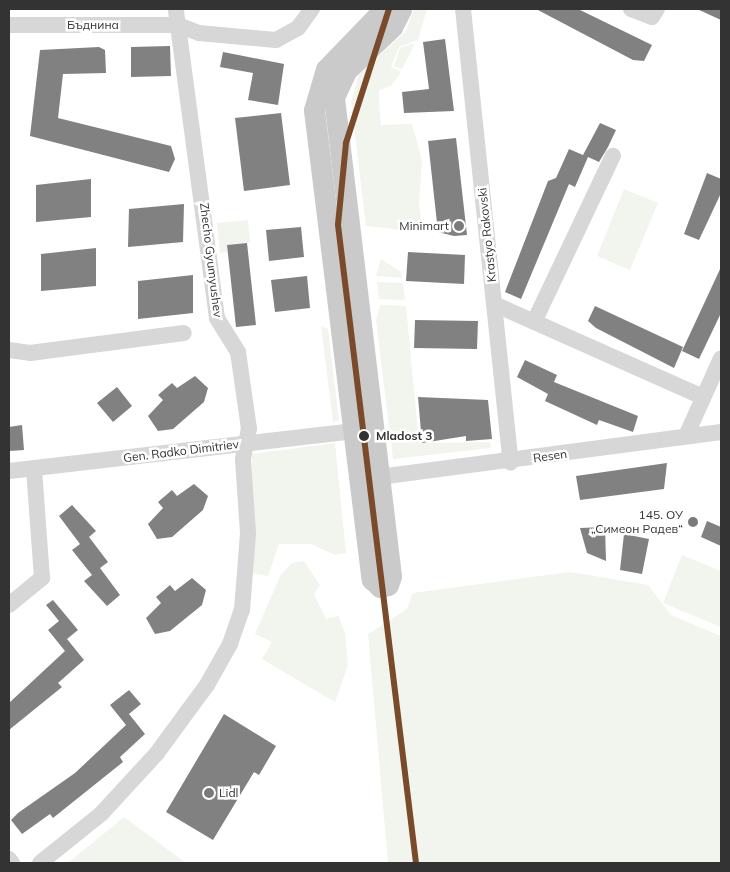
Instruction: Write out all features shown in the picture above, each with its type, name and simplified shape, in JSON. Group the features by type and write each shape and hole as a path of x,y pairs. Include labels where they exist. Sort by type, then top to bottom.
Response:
{"main road":[{"path":"384,9 326,70 314,110 372,579 383,587 391,579 334,97 346,71 392,27 401,9"}],"street":[{"name":"Zhecho Gyumyushev","path":"40,863 101,814 157,753 230,644 242,610 246,578 246,443 249,429 238,352 217,318 176,9"},
{"name":"Бъднина","path":"9,26 178,25 199,33 276,40 298,28 312,9"},
{"name":"Krastyo Rakovski","path":"463,9 511,462"},
{"path":"631,9 652,18 657,9"},
{"path":"534,322 613,156"},
{"path":"494,304 703,397"},
{"path":"9,350 30,353 184,333"},
{"path":"686,436 721,358"},
{"name":"Gen. Radko Dimitriev","path":"9,471 353,431"},
{"name":"Resen","path":"379,478 511,462 721,432"},
{"path":"9,605 42,578 34,468"},
{"path":"9,859 12,863"}],"shaded area":[{"path":"414,9 427,9 418,40 399,47 391,67 401,72 391,86 379,90 379,102 381,125 412,124 422,160 419,204 423,232 366,226 351,102 359,74 406,31"},
{"path":"415,43 402,69 394,66 400,48"},
{"path":"624,189 658,203 630,270 597,256"},
{"path":"248,220 250,242 227,245 227,252 220,253 217,223"},
{"path":"381,259 401,272 402,278 376,276"},
{"path":"377,282 403,283 405,300 379,299"},
{"path":"380,305 406,306 419,443 490,442 491,448 393,459 376,320"},
{"path":"321,326 328,329 339,420 333,422"},
{"path":"335,443 346,553 335,555 311,544 279,544 268,576 253,573 252,454"},
{"path":"682,555 721,571 721,627 663,603"},
{"path":"304,561 320,585 314,594 326,619 338,616 345,632 348,665 335,702 262,659 272,642 255,634 281,574 292,563"},
{"path":"570,572 648,585 671,615 721,636 721,863 388,863 368,634 407,609 413,593"},
{"path":"124,817 186,863 68,863"}],"building":[{"path":"536,9 578,9 652,45 644,61 633,60"},
{"path":"697,9 721,9 721,20"},
{"path":"445,39 454,111 404,113 402,92 429,89 423,42"},
{"path":"170,46 171,76 131,77 131,47"},
{"path":"99,47 105,50 106,73 63,74 58,118 171,146 175,159 169,172 30,136 40,50"},
{"path":"223,52 284,64 278,105 248,100 253,73 220,67"},
{"path":"281,113 290,185 244,191 235,118"},
{"path":"600,123 616,130 608,147 599,162 588,157 575,187 569,184 521,299 505,292 548,181 556,178 569,149 583,155"},
{"path":"456,138 467,235 454,236 438,232 428,141"},
{"path":"707,173 721,179 721,193 699,240 684,234"},
{"path":"91,179 91,217 36,222 36,185"},
{"path":"184,204 183,242 128,247 129,209"},
{"path":"301,227 304,257 269,261 266,230"},
{"path":"247,243 256,325 236,327 227,245"},
{"path":"96,248 96,286 41,291 41,254"},
{"path":"408,252 465,255 464,284 406,281"},
{"path":"721,267 721,313 699,359 682,351"},
{"path":"193,275 193,313 138,319 138,281"},
{"path":"307,276 310,308 275,312 271,280"},
{"path":"595,306 683,347 674,368 596,328 588,321"},
{"path":"415,320 478,321 477,349 414,348"},
{"path":"525,360 557,375 554,382 638,416 633,432 599,420 597,425 545,401 548,394 517,377"},
{"path":"195,376 208,388 204,402 173,429 158,431 148,416 163,400 158,395 172,383 177,388"},
{"path":"117,387 132,406 113,422 97,403"},
{"path":"418,397 488,400 492,439 466,441 466,436 422,443"},
{"path":"22,425 24,450 9,451 9,427"},
{"path":"667,463 664,489 580,500 576,476"},
{"path":"194,484 208,496 203,510 172,537 157,539 148,524 163,508 158,502 172,490 177,496"},
{"path":"72,505 96,531 89,537 108,562 100,568 120,595 107,606 84,581 92,575 72,550 80,544 59,516"},
{"path":"707,521 721,527 721,546 701,537"},
{"path":"605,527 606,561 587,553 580,528"},
{"path":"624,534 649,539 642,574 620,570"},
{"path":"192,578 206,590 202,605 170,631 155,634 146,618 161,603 156,597 170,585 175,591"},
{"path":"53,600 78,630 67,639 84,660 58,683 62,687 9,730 9,703 65,651 48,630 59,621 46,605"},
{"path":"129,690 141,704 129,714 145,734 120,757 123,762 53,818 50,814 22,834 11,820 75,773 126,725 110,705"},
{"name":"Lidl","path":"224,714 276,746 259,775 254,772 213,840 166,812"}],"transit line":[{"path":"389,9 346,143 338,225 416,863"}],"place":[{"name":"Minimart","path":"459,226"},
{"name":"Mladost 3","path":"364,436"},
{"name":"145. ОУ „Симеон Радев“","path":"693,522"},
{"name":"Lidl","path":"209,793"}]}
